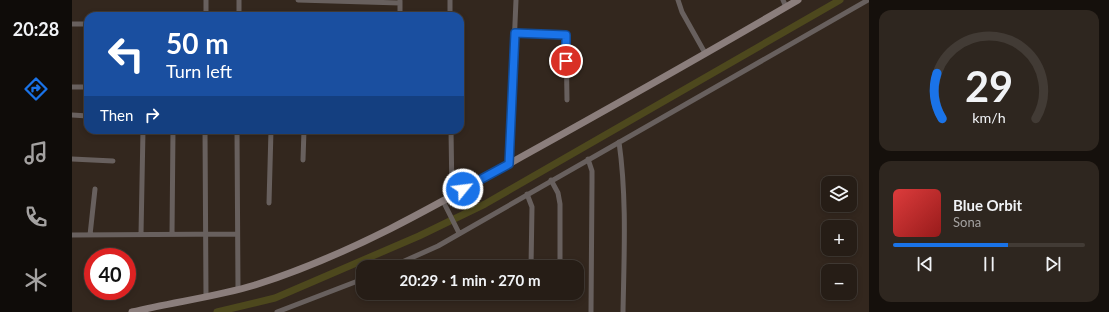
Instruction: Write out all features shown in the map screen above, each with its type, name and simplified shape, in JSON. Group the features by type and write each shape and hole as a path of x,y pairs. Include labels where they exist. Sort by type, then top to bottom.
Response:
{"street":[{"path":"206,0 206,12"},
{"path":"239,0 239,12"},
{"path":"298,0 400,2"},
{"path":"450,0 450,12"},
{"path":"509,164 516,0"},
{"path":"678,0 682,12 705,53"},
{"path":"783,0 786,7"},
{"path":"132,312 206,297 254,285 313,264 379,234 443,202 798,0"},
{"path":"407,260 438,246 458,232 868,0"},
{"path":"72,24 84,24"},
{"path":"515,33 566,35 567,100"},
{"path":"72,87 84,87"},
{"path":"72,115 84,116"},
{"path":"141,234 143,134"},
{"path":"172,234 173,134"},
{"path":"205,134 204,234 206,297"},
{"path":"237,134 238,289"},
{"path":"269,203 271,134"},
{"path":"303,160 304,134"},
{"path":"451,134 452,196"},
{"path":"619,142 622,162 624,207 623,312"},
{"path":"72,159 113,161"},
{"path":"588,159 592,171 591,312"},
{"path":"552,180 559,197 560,260"},
{"path":"90,235 95,189"},
{"path":"527,194 532,207 531,260"},
{"path":"443,202 458,232"},
{"path":"72,235 237,234"},
{"path":"277,312 356,282"}],"waterway":[{"path":"217,312 275,298 419,236 485,204 840,0"}],"route":[{"path":"463,189 509,164 515,33 566,35 566,61"}]}
